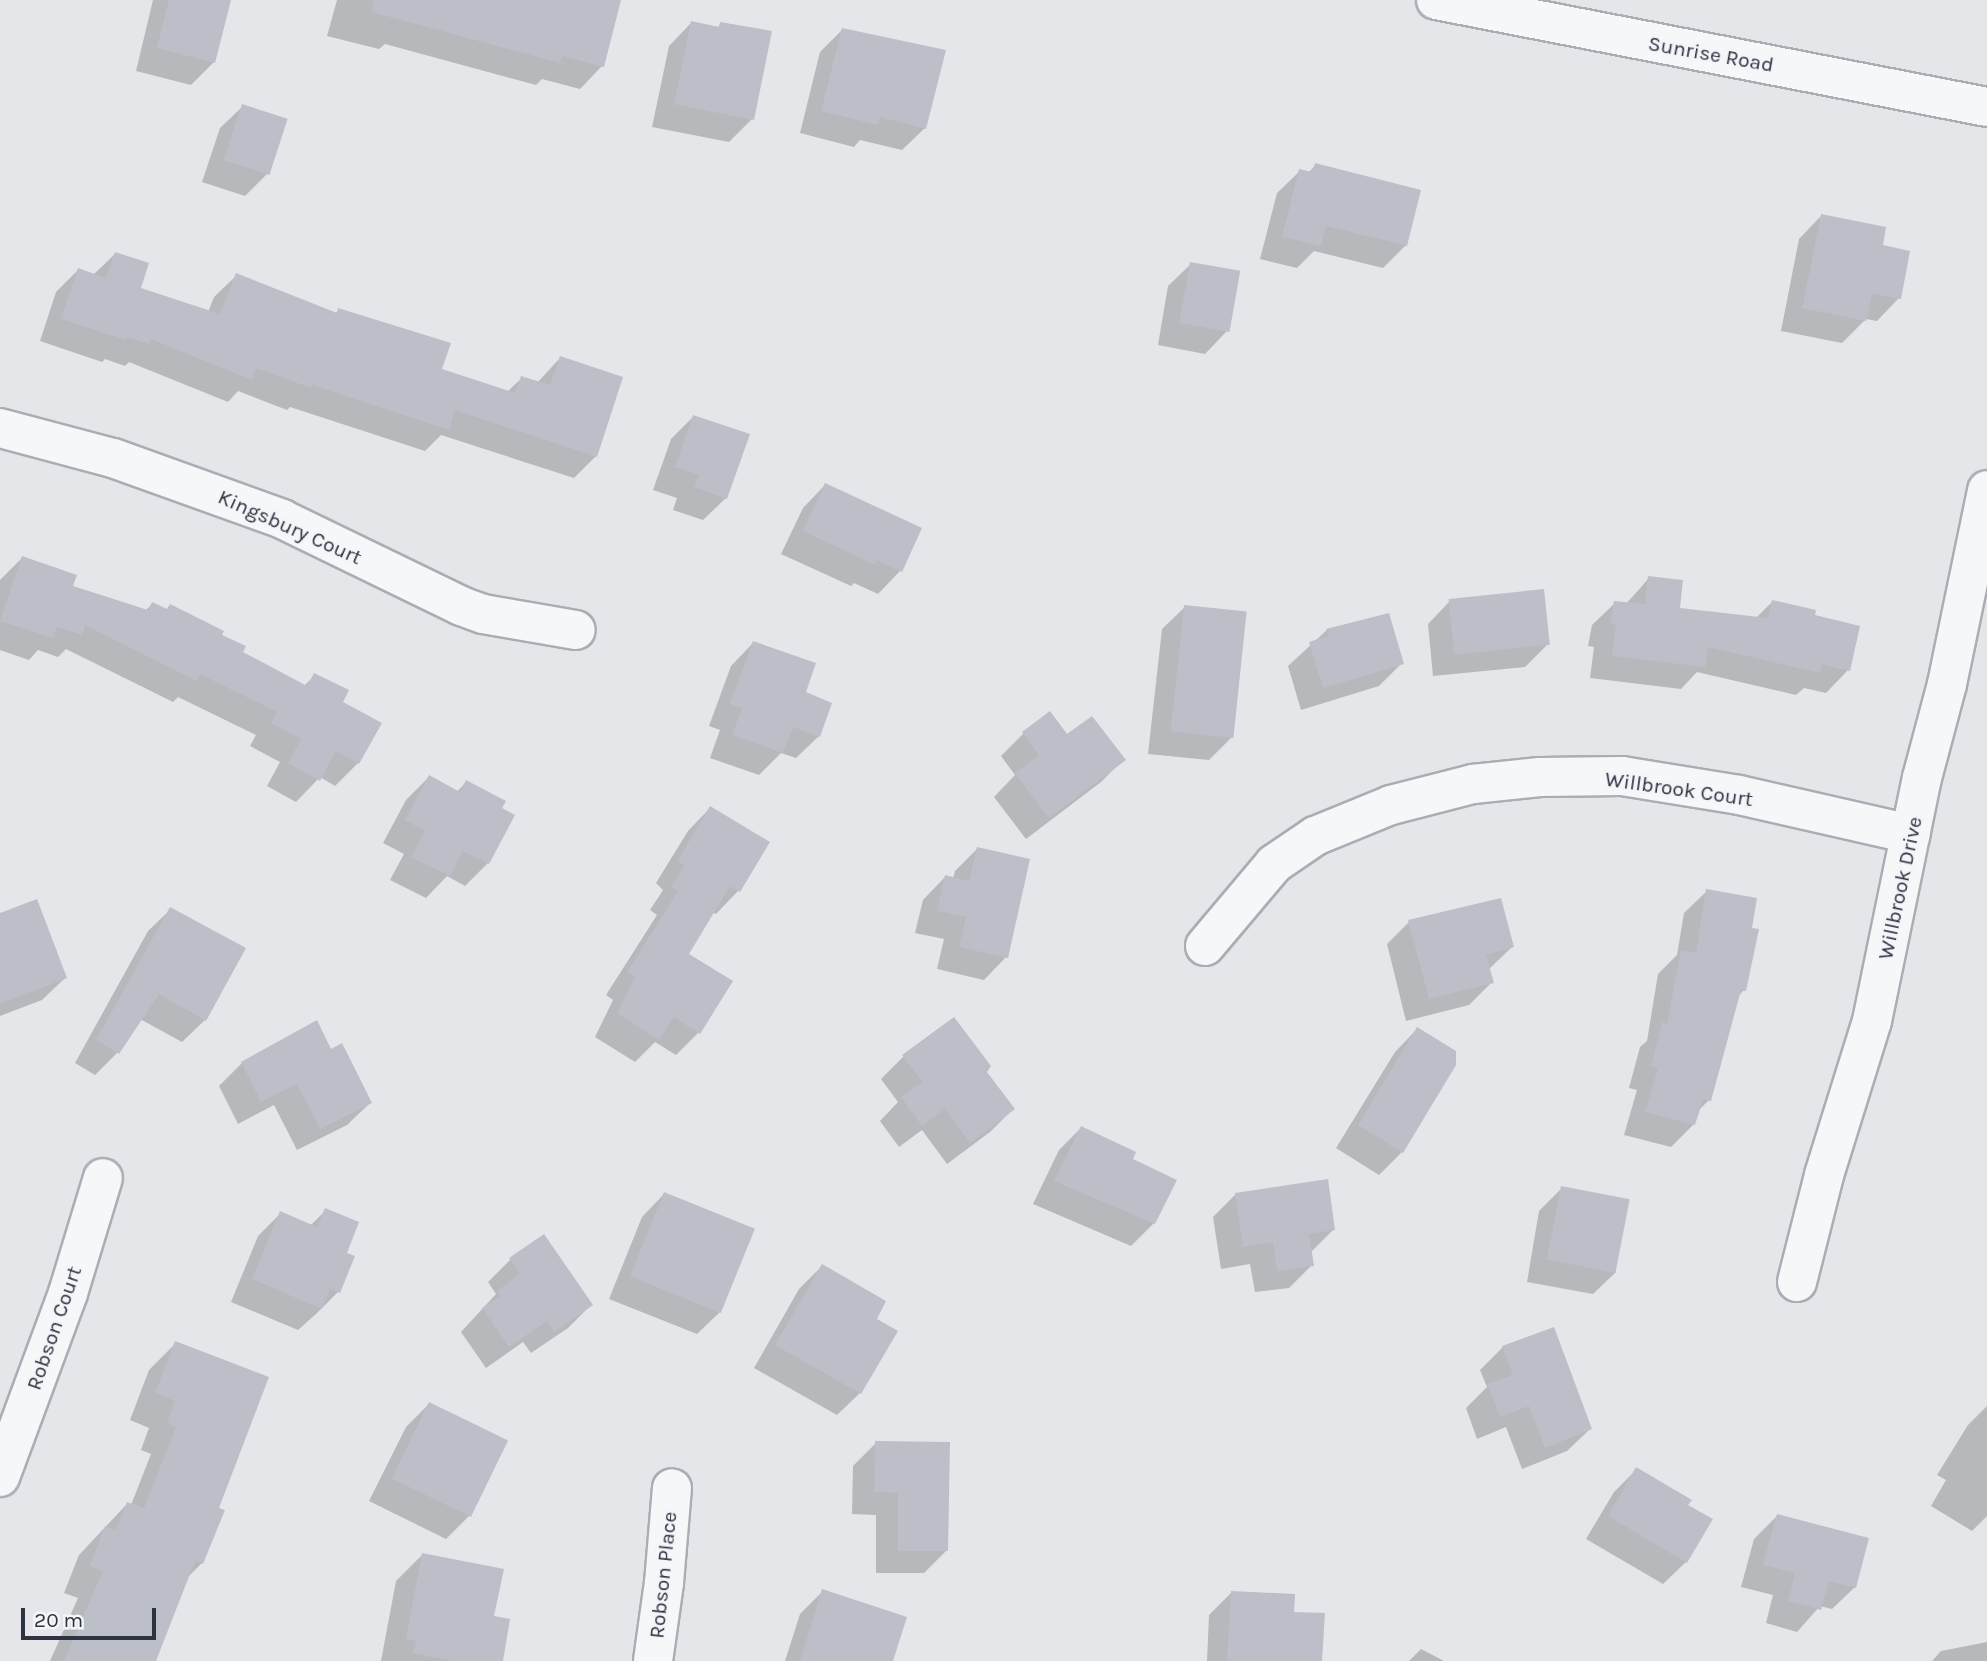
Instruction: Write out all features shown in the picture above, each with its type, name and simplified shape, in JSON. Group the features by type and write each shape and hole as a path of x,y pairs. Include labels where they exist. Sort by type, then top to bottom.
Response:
{"street":[{"name":"Sunrise Road","path":"1436,0 1987,107"},
{"name":"Kingsbury Court","path":"0,428 113,458 282,519 461,606 483,614 576,631"},
{"name":"Willbrook Drive","path":"1797,1282 1824,1175 1872,1021 1987,490"},
{"name":"Willbrook Court","path":"1205,946 1274,864 1315,836 1391,805 1473,784 1540,777 1622,776 1739,796 1911,834"},
{"name":"Robson Court","path":"0,1477 68,1293 103,1178"},
{"name":"Robson Place","path":"653,1661 664,1583 672,1488"}],"building":[{"path":"169,0 231,0 215,63 157,48"},
{"path":"373,0 621,0 604,67 562,56 560,63 372,12"},
{"path":"691,21 719,27 720,22 772,31 754,120 674,104"},
{"path":"842,28 946,50 926,129 880,117 878,125 821,111"},
{"path":"242,104 288,119 269,175 224,160"},
{"path":"1315,163 1421,190 1407,246 1326,226 1321,246 1282,237 1299,169 1312,172"},
{"path":"1821,214 1886,227 1883,245 1910,251 1901,299 1872,294 1866,321 1802,308"},
{"path":"115,252 149,263 141,288 220,314 236,273 337,313 338,308 451,343 442,369 515,393 521,376 550,385 560,356 623,377 597,457 455,410 449,430 312,385 311,388 256,368 252,380 151,339 149,344 127,337 126,340 61,319 78,268 106,278"},
{"path":"1190,262 1240,271 1229,332 1179,323"},
{"path":"693,415 750,434 727,499 694,487 699,475 675,467"},
{"path":"825,483 922,528 902,572 877,560 875,565 803,531"},
{"path":"22,556 77,575 73,586 148,610 152,602 167,609 170,604 224,631 222,635 246,646 243,652 307,686 314,673 349,690 343,702 382,723 359,764 336,751 320,781 288,763 301,739 271,723 277,712 200,674 197,681 85,625 82,635 57,627 53,638 0,621"},
{"path":"1648,576 1683,580 1680,608 1768,618 1772,600 1816,610 1815,615 1860,626 1850,671 1822,664 1820,673 1708,647 1705,667 1612,656 1616,625 1610,623 1614,601 1645,604"},
{"path":"1544,589 1550,645 1454,655 1449,599"},
{"path":"1184,605 1247,612 1233,738 1171,731"},
{"path":"1389,613 1404,664 1323,688 1309,642 1328,636 1326,629"},
{"path":"753,641 816,663 806,692 832,703 820,737 793,727 783,753 732,735 742,708 730,704"},
{"path":"1050,711 1067,734 1092,716 1126,760 1049,818 1015,773 1039,755 1022,732"},
{"path":"429,775 460,792 466,780 506,801 502,808 515,815 489,864 463,851 450,876 411,857 425,831 405,820"},
{"path":"710,806 770,842 740,892 730,886 689,954 733,981 700,1034 674,1017 659,1040 617,1013 635,977 627,972 678,891 671,887 684,866 678,860"},
{"path":"977,847 1030,859 1008,958 959,947 966,917 937,911 945,875 969,881"},
{"path":"1706,889 1757,898 1752,928 1759,929 1746,991 1741,990 1711,1101 1703,1100 1695,1125 1645,1112 1658,1068 1651,1066 1662,1022 1667,1024 1681,950 1696,953"},
{"path":"1501,898 1514,947 1486,955 1494,983 1429,999 1408,920"},
{"path":"37,899 67,978 0,1004 0,913"},
{"path":"170,907 246,948 206,1021 159,994 119,1054 96,1040"},
{"path":"954,1017 991,1066 987,1072 1015,1109 970,1143 945,1109 922,1126 901,1097 922,1082 902,1055"},
{"path":"317,1020 331,1049 342,1043 372,1103 320,1129 297,1084 261,1102 241,1062"},
{"path":"1417,1027 1456,1051 1456,1065 1403,1153 1358,1125"},
{"path":"1081,1126 1136,1152 1133,1159 1177,1180 1155,1224 1054,1181"},
{"path":"1328,1179 1335,1230 1309,1234 1314,1266 1277,1271 1273,1242 1243,1247 1235,1193"},
{"path":"1561,1186 1630,1199 1615,1273 1547,1260"},
{"path":"664,1192 755,1229 721,1313 630,1276"},
{"path":"325,1208 359,1222 347,1253 355,1256 340,1293 330,1289 322,1309 252,1279 280,1211 317,1227"},
{"path":"544,1234 593,1305 554,1332 547,1321 509,1347 482,1308 500,1296 497,1291 520,1274 509,1258"},
{"path":"822,1264 886,1301 877,1319 898,1331 861,1394 775,1345"},
{"path":"1554,1327 1592,1429 1545,1448 1529,1406 1500,1417 1487,1384 1513,1375 1502,1346"},
{"path":"175,1341 269,1377 219,1508 225,1510 203,1564 195,1561 156,1661 64,1661 103,1571 90,1566 105,1526 116,1530 127,1502 144,1508 176,1427 167,1423 175,1401 155,1393"},
{"path":"429,1402 508,1441 471,1517 392,1478"},
{"path":"875,1441 950,1442 948,1551 898,1551 898,1493 874,1492"},
{"path":"1636,1467 1692,1500 1688,1505 1713,1519 1687,1563 1608,1516"},
{"path":"1777,1514 1869,1538 1856,1588 1829,1581 1821,1610 1788,1601 1795,1573 1763,1565"},
{"path":"422,1553 504,1569 494,1616 510,1619 503,1661 452,1661 413,1653 416,1641 406,1639"},
{"path":"822,1589 907,1617 893,1661 800,1661"},
{"path":"1231,1591 1295,1594 1294,1612 1325,1613 1322,1661 1227,1661"}]}
